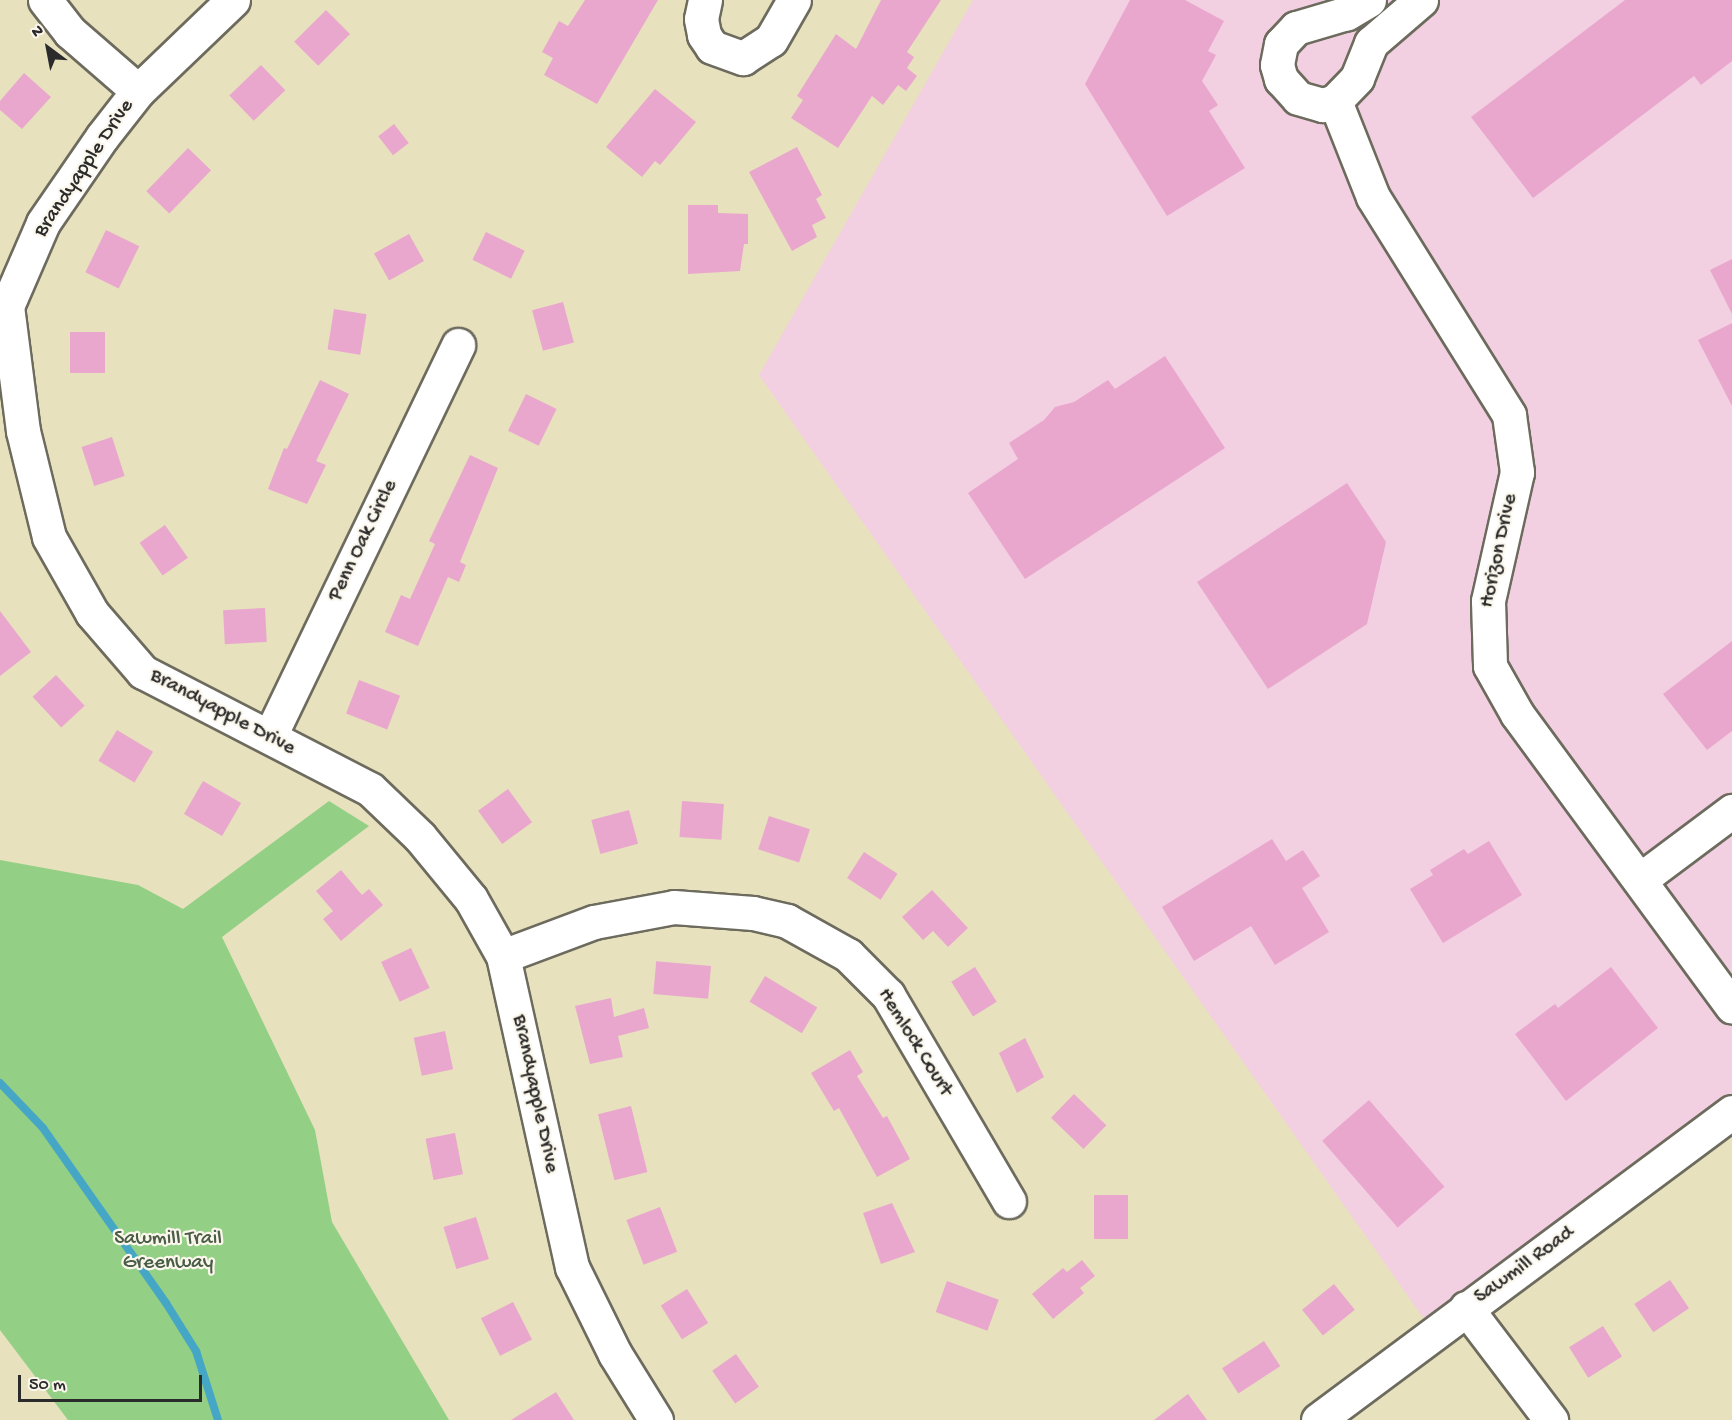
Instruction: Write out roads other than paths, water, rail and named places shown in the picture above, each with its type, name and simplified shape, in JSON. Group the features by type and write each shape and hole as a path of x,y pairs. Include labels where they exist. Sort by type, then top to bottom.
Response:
{"street":[{"path":"45,0 70,32 138,91"},
{"name":"Brandyapple Drive","path":"233,0 138,91 43,223 8,306 23,431 49,537 92,613 143,672 370,789 420,837 471,899 503,956 572,1267 615,1354 656,1420"},
{"path":"705,0 701,19 704,35 712,47 743,58 771,40 794,0"},
{"path":"1368,0 1347,13 1296,28 1278,53 1281,79 1298,98 1323,105 1335,101 1357,78 1371,43 1421,0"},
{"name":"Horizon Drive","path":"1335,101 1373,197 1509,415 1517,472 1488,601 1490,666 1517,714 1641,879 1732,1007"},
{"name":"Penn Oak Circle","path":"270,736 458,345"},
{"path":"1641,879 1732,811"},
{"name":"Hemlock Court","path":"503,956 594,922 674,907 753,913 787,921 848,956 888,995 1010,1201"},
{"name":"Sawmill Road","path":"1318,1420 1732,1112"},
{"path":"1466,1308 1551,1420"}],"waterway":[{"path":"0,1083 43,1128 166,1303 196,1351 218,1420"}],"park label":[{"name":"Sawmill Trail Greenway","path":"168,1252"}]}
